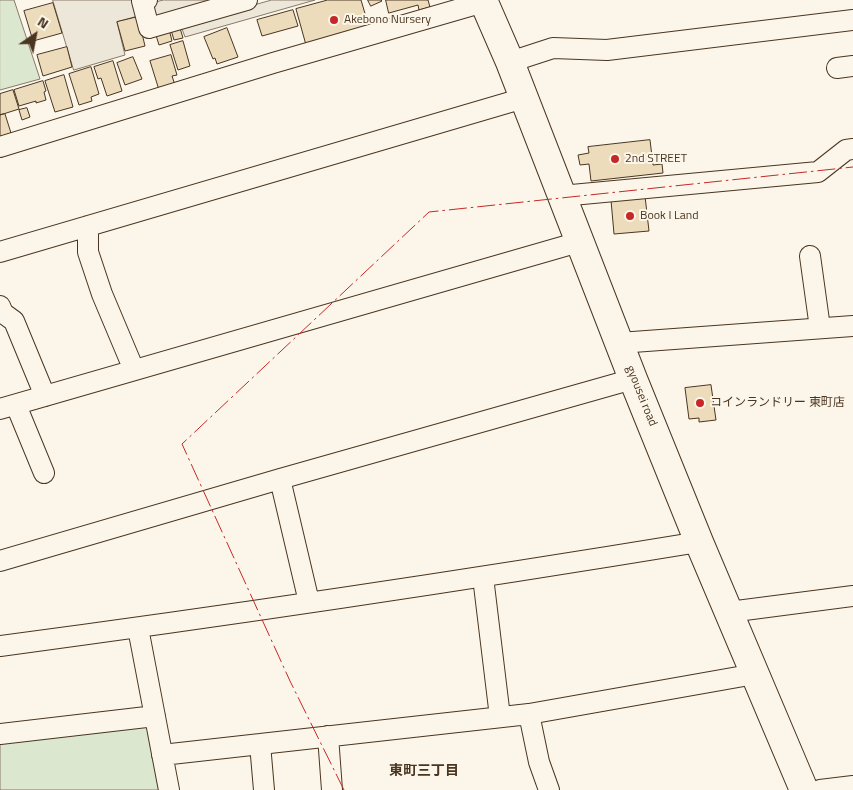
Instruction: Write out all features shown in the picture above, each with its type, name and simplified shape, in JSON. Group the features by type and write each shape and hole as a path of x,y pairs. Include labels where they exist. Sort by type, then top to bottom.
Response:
{"highway":[{"name":"gyousei road","path":"484,1 510,62 633,379 804,790"}],"street":[{"path":"144,0 150,28 247,0"},
{"path":"0,146 484,1"},
{"path":"510,62 553,48 607,50 853,20"},
{"path":"0,252 524,98"},
{"path":"561,196 818,172 846,150 853,149"},
{"path":"88,226 88,252 102,294 134,370"},
{"path":"44,474 8,407 579,242"},
{"path":"810,256 820,328"},
{"path":"0,306 3,313 14,321 44,396"},
{"path":"619,343 853,326"},
{"path":"0,561 280,478 633,379"},
{"path":"280,478 309,602"},
{"path":"0,646 138,628 483,577 700,542"},
{"path":"483,577 500,717"},
{"path":"729,612 853,596"},
{"path":"138,628 169,790"},
{"path":"162,755 529,714 755,674"},
{"path":"529,714 539,762 549,790"},
{"path":"0,734 155,716"},
{"path":"328,736 332,790"},
{"path":"260,744 264,790"},
{"path":"820,790 853,786"}],"green space":[{"path":"0,0 14,0 40,79 0,90"},
{"path":"144,726 152,731 163,790 0,790 0,743"}],"shaded area":[{"path":"53,0 137,0 141,15 117,22 125,55 74,70"},
{"path":"164,0 222,0 153,20 148,4"},
{"path":"272,0 315,0 185,37 181,26"}],"building":[{"path":"328,0 361,0 369,27 306,45 296,9"},
{"path":"368,0 381,0 382,1 371,6"},
{"path":"386,0 428,0 430,7 419,10 418,5 389,13"},
{"path":"53,3 62,33 33,41 24,11"},
{"path":"293,10 298,26 262,36 257,20"},
{"path":"138,17 145,46 125,51 117,22"},
{"path":"180,28 183,38 174,40 171,30"},
{"path":"227,28 238,57 217,64 204,37"},
{"path":"169,29 172,41 159,45 155,32"},
{"path":"183,41 190,66 178,70 170,45"},
{"path":"67,47 72,67 43,76 37,55"},
{"path":"171,55 177,75 172,76 175,85 159,90 150,61"},
{"path":"133,57 142,79 125,85 117,63"},
{"path":"113,61 122,91 107,96 101,78 98,79 94,67"},
{"path":"91,67 99,94 91,97 92,101 79,105 69,74"},
{"path":"64,75 73,107 55,112 45,81"},
{"path":"43,81 46,100 19,106 14,90"},
{"path":"13,90 19,109 0,115 0,94"},
{"path":"27,108 30,117 22,120 19,110"},
{"path":"5,114 11,133 0,137 0,115"},
{"name":"2nd STREET","path":"650,140 653,165 662,164 663,173 591,181 589,164 580,165 578,155 589,153 588,147"},
{"name":"Book I Land","path":"645,196 649,231 614,234 611,200"},
{"name":"コインランドリー 東町店","path":"711,385 716,420 699,422 699,418 689,419 685,388"}],"power":[{"path":"344,790 290,681 182,444 429,212 853,167"}],"place":[{"name":"Akebono Nursery","path":"334,20"},
{"name":"2nd STREET","path":"615,159"},
{"name":"Book I Land","path":"630,216"},
{"name":"コインランドリー 東町店","path":"700,403"}],"district":[{"name":"東町三丁目","path":"424,772"}]}
